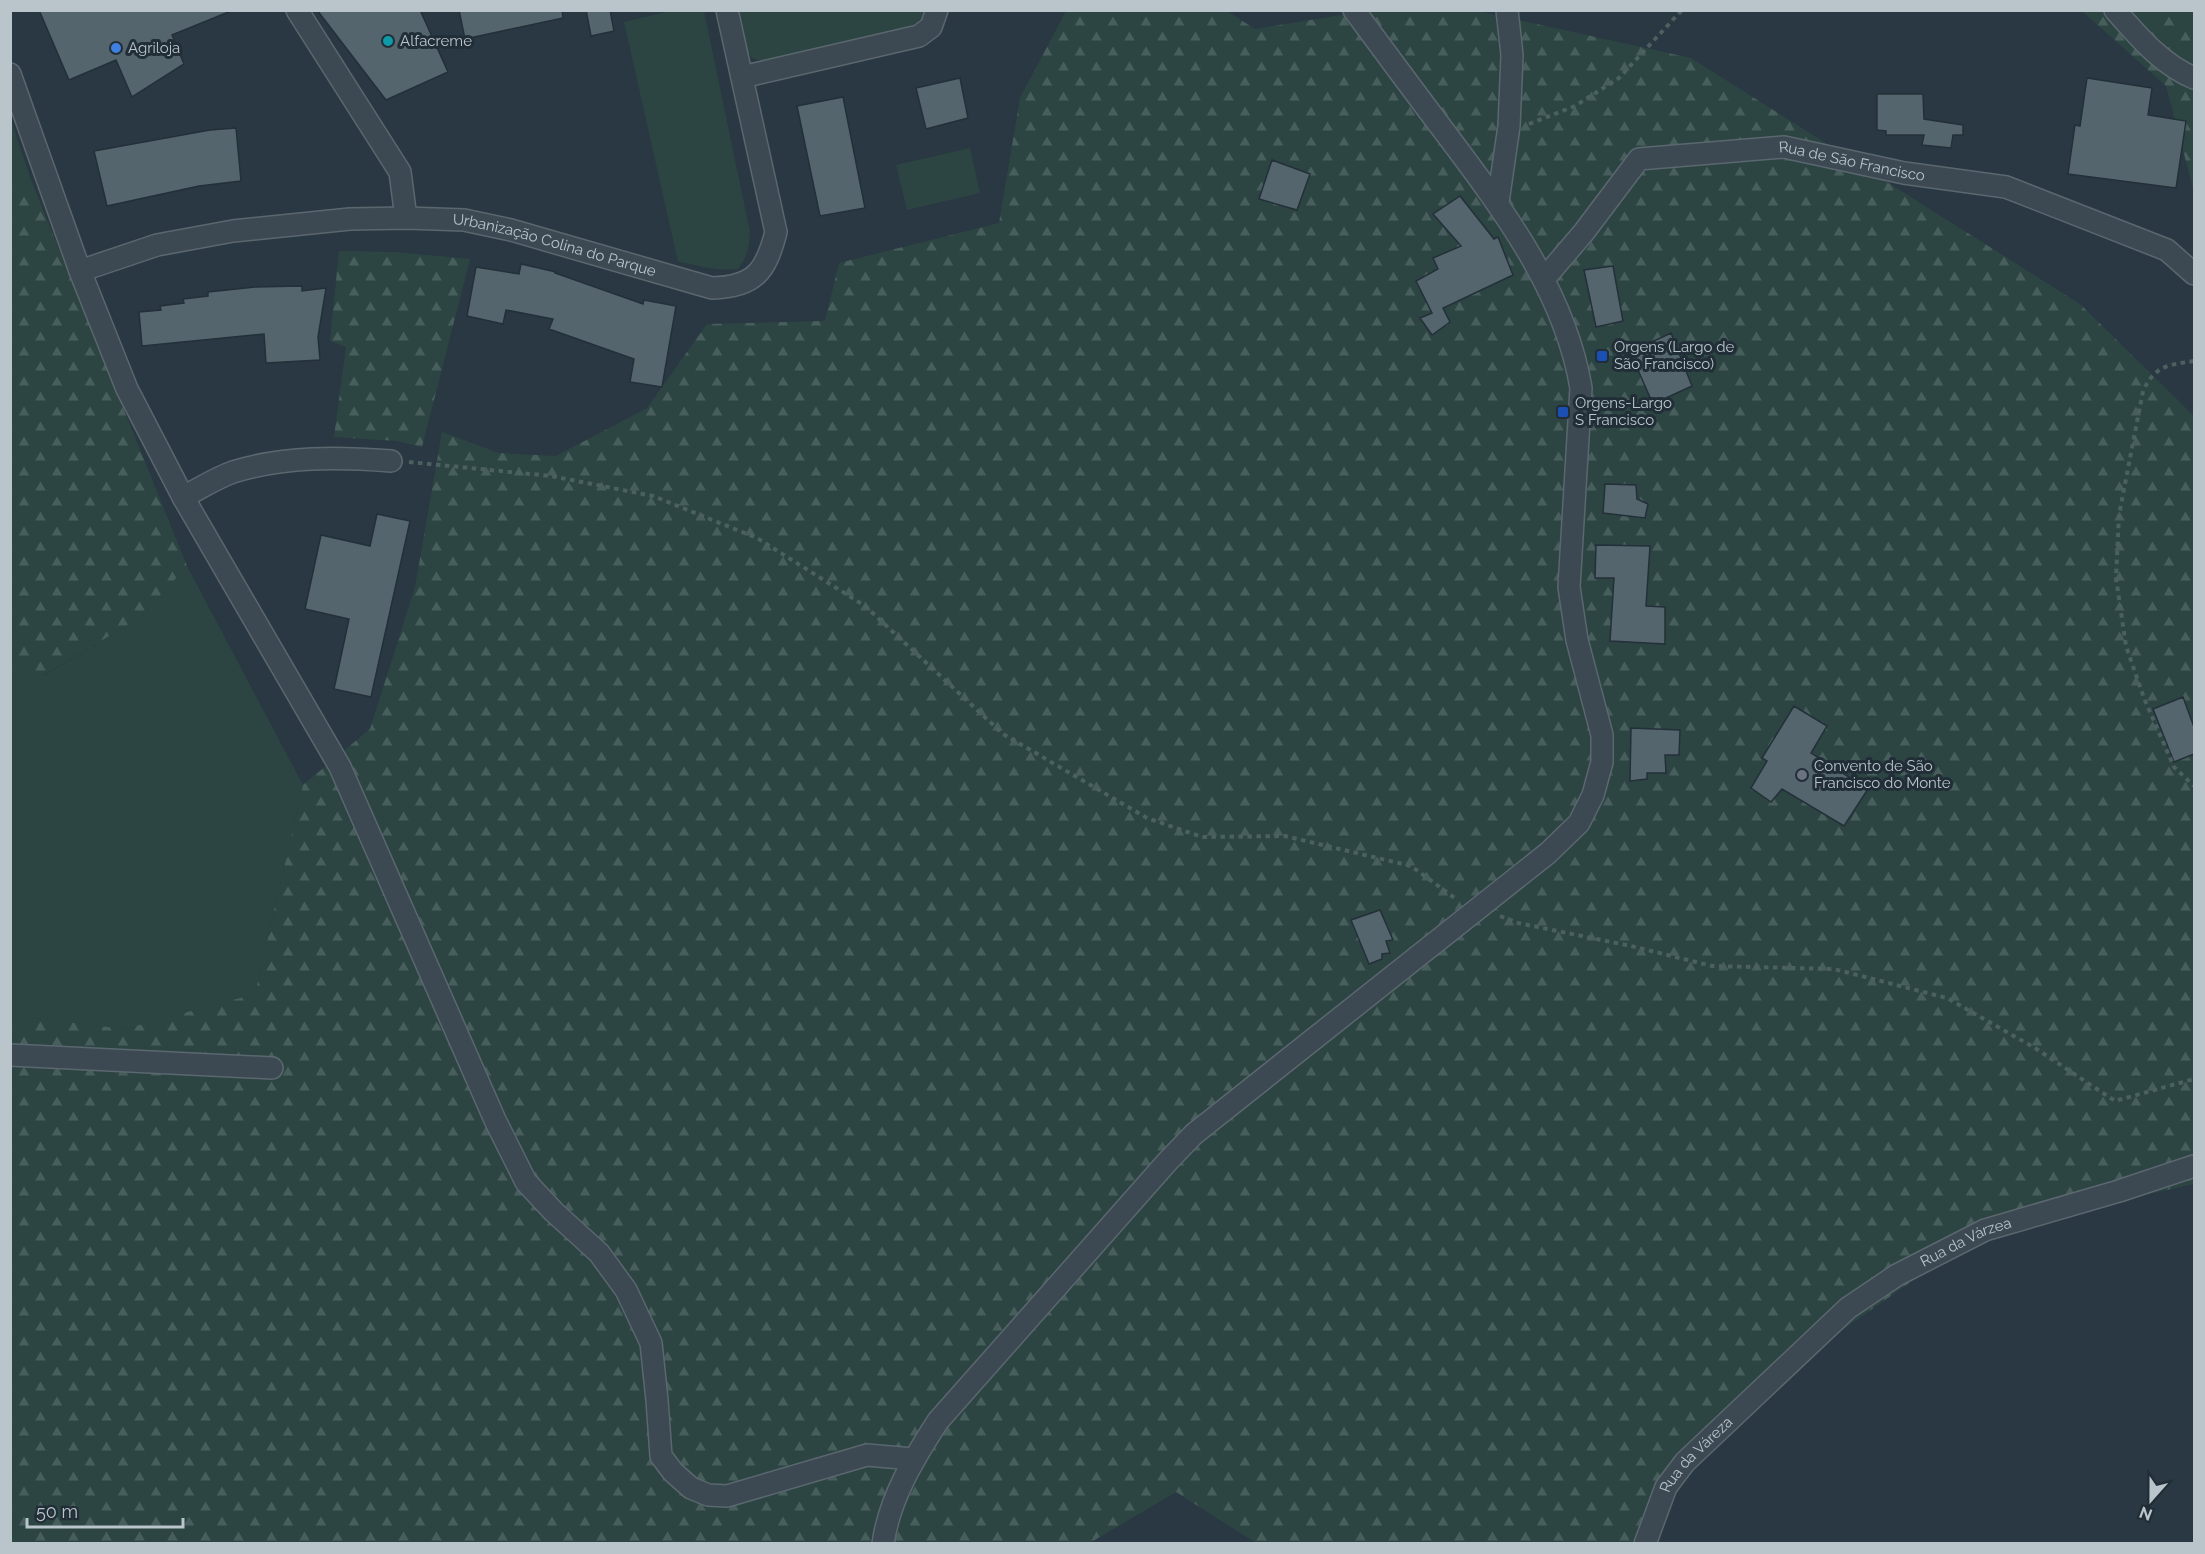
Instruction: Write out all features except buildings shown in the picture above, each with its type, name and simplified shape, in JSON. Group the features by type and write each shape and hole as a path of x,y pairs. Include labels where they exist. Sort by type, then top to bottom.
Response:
{"street":[{"path":"297,10 400,171 406,218"},
{"name":"Urbanização Colina do Parque","path":"80,272 157,245 233,231 350,219 406,218 464,220 511,230 712,288 734,287 764,268 776,232 727,10"},
{"path":"742,77 919,36 931,27 937,10"},
{"path":"884,1544 894,1504 913,1459 938,1421 1194,1134 1548,853 1579,823 1593,795 1602,762 1602,735 1576,640 1569,587 1581,388 1577,364 1544,279 1497,202 1354,10"},
{"path":"1497,202 1509,126 1512,55 1507,10"},
{"path":"2115,10 2152,52 2180,72 2194,78"},
{"path":"10,74 80,272 127,389 183,497 339,767 495,1120 526,1182 554,1212 600,1253 626,1290 651,1343 661,1456 673,1472 692,1488 708,1495 727,1496 867,1455 913,1459"},
{"name":"Rua de São Francisco","path":"1544,279 1584,232 1639,159 1784,147 1904,173 2006,187 2167,250 2194,274"},
{"path":"2167,250 2194,260"},
{"path":"183,497 232,473 277,463 337,457 399,461"},
{"path":"10,1055 272,1068"},
{"name":"Rua da Várzea","path":"1771,1380 1848,1308 1897,1275 1985,1230 2119,1191 2194,1166"},
{"name":"Rua da Váreza","path":"1645,1544 1666,1487 1685,1462 1771,1380"}],"path":[{"path":"1509,126 1533,123 1575,106 1619,78 1682,10"},
{"path":"2194,361 2159,369 2149,379 2143,391 2119,515 2116,578 2126,646 2144,698 2174,767 2194,786"},
{"path":"399,461 551,476 652,496 757,538 865,606 1003,734 1147,818 1202,837 1285,836 1411,866 1455,899 1518,923 1631,946 1712,966 1834,969 1947,998 2035,1048 2115,1101 2194,1079"}],"green space":[{"path":"675,10 704,11 750,232 747,252 738,269 715,269 678,262 624,22"},
{"path":"738,11 927,11 925,19 917,28 763,61 752,58 746,49"},
{"path":"1066,11 1227,11 1255,29 1366,11 1477,11 1691,58 2080,304 2194,416 2194,1184 1985,1230 1771,1380 1666,1487 1640,1543 1256,1543 1176,1492 1088,1544 11,1544 11,1015 124,1029 255,994 303,785 370,729 415,587 442,432 499,453 556,456 647,408 707,324 825,321 839,263 999,223 1020,98"},
{"path":"2082,11 2194,11 2194,192 2166,86"},
{"path":"10,117 31,180 11,189 10,189"},
{"path":"970,148 980,193 907,210 896,165"},
{"path":"31,180 187,566 141,617 42,676 11,672 10,189"},
{"path":"339,251 395,252 470,259 422,447 397,441 334,437 346,347 330,341"},
{"path":"187,566 303,785 255,994 124,1029 11,1015 11,672 43,676 141,617"}],"place":[{"name":"Alfacreme","path":"388,41"},
{"name":"Agriloja","path":"116,48"},
{"name":"Orgens (Largo de São Francisco)","path":"1602,356"},
{"name":"Orgens-Largo S Francisco","path":"1563,412"},
{"name":"Convento de São Francisco do Monte","path":"1802,775"}]}
